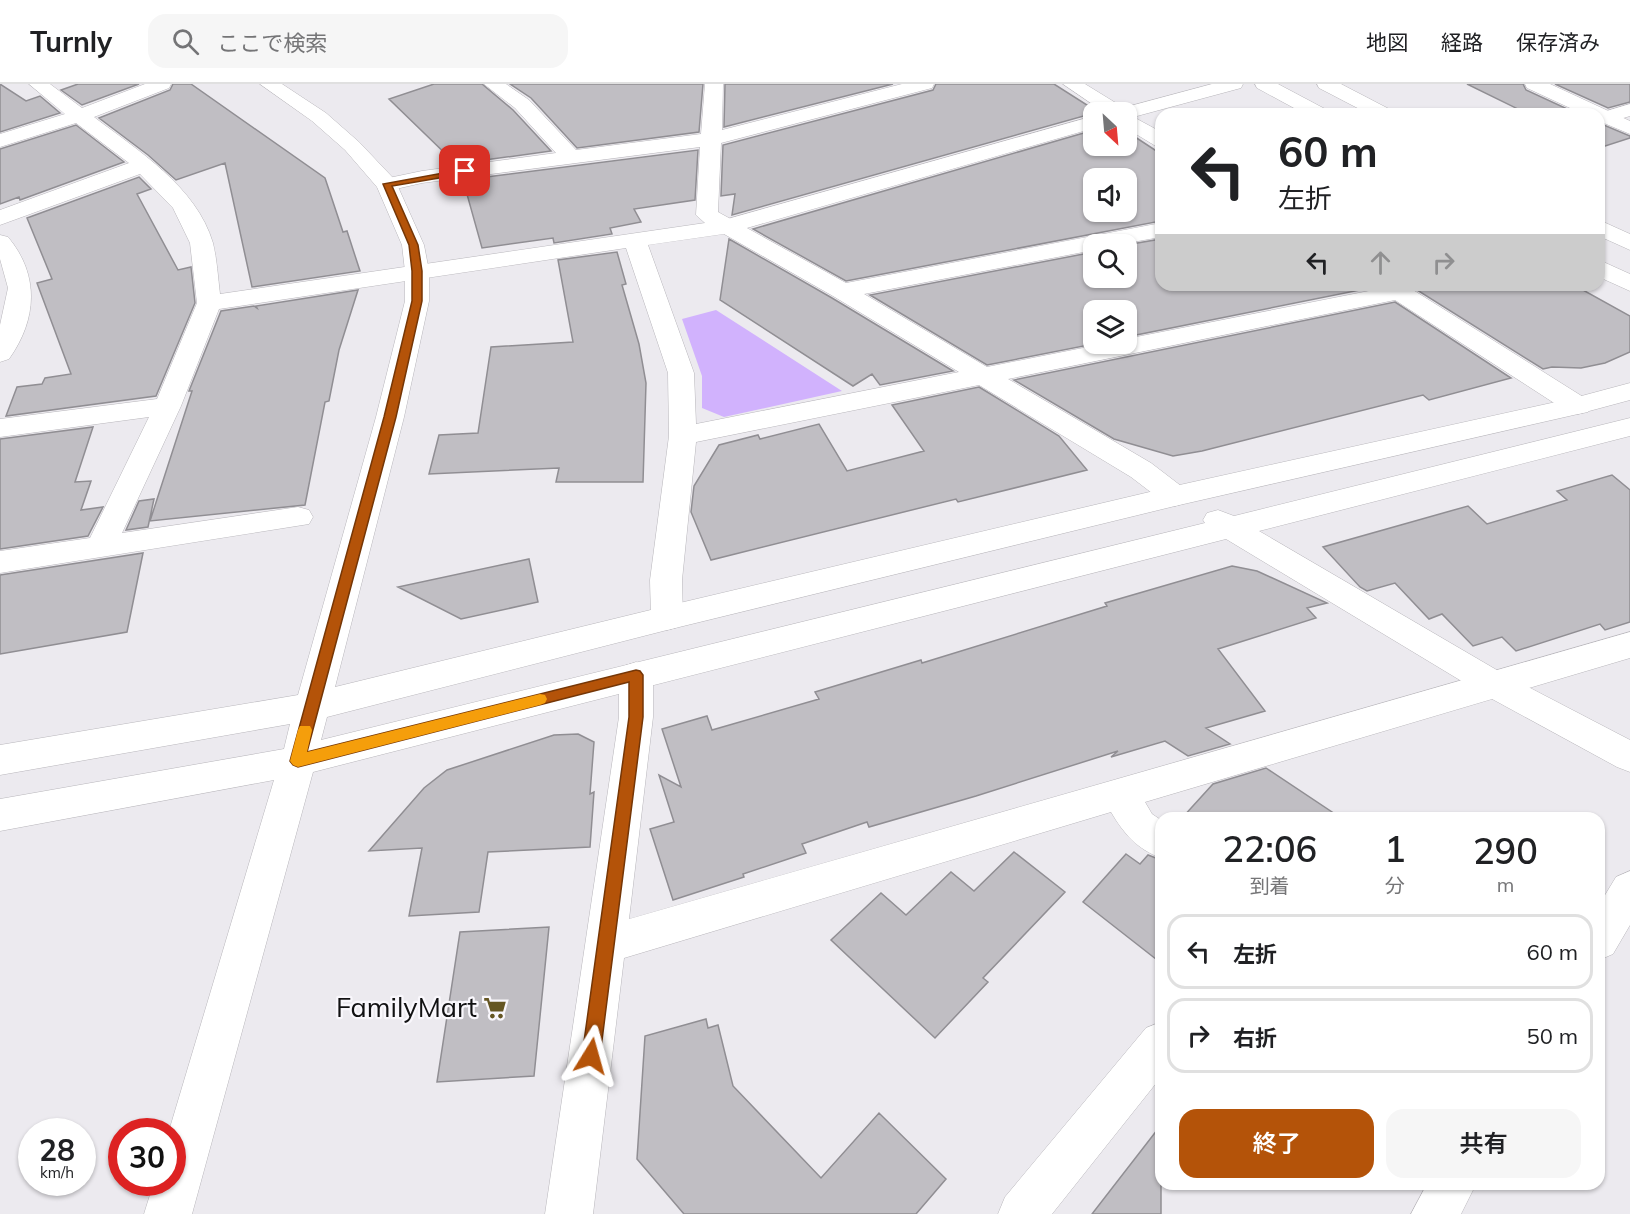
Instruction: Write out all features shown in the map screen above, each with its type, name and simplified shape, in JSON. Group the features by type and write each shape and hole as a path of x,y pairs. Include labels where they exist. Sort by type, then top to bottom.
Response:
{"street":[{"path":"38,84 144,165 183,205 201,243 209,303 168,406 100,548"},
{"path":"0,141 78,116 162,84"},
{"path":"168,1214 298,761 403,366 417,301 417,271 413,245 387,184 352,146 319,117 269,84"},
{"path":"493,84 522,104 571,157"},
{"path":"714,84 707,215 724,227 842,291 1141,470 1175,496 1230,526 1495,685 1630,757"},
{"path":"387,184 422,177 711,139 925,84"},
{"path":"1072,84 1101,102"},
{"path":"1137,110 1234,84"},
{"path":"1264,84 1309,108"},
{"path":"1326,84 1372,108"},
{"path":"1534,84 1587,108"},
{"path":"1607,117 1630,110"},
{"path":"1607,117 1630,128"},
{"path":"209,303 417,271 636,242 724,227 1083,125"},
{"path":"1137,126 1155,137"},
{"path":"0,218 144,165"},
{"path":"1605,230 1630,243"},
{"path":"842,291 1155,231"},
{"path":"0,242 6,249 20,281 15,314 7,342 0,354"},
{"path":"636,242 681,373 683,436 666,580 667,618"},
{"path":"1605,270 1630,284"},
{"path":"683,436 1379,291"},
{"path":"1398,291 1578,406"},
{"path":"0,760 311,707 667,618 1175,496 1578,406 1630,391"},
{"path":"0,428 168,406"},
{"path":"0,815 298,761 1230,526 1627,431"},
{"path":"0,562 298,517"},
{"path":"607,944 1630,645"},
{"path":"569,1214 636,717 636,675"},
{"path":"1120,795 1139,825 1155,837"},
{"path":"1605,931 1630,889"},
{"path":"1022,1214 1155,1050"},
{"path":"1435,1214 1449,1190"}],"shaded area":[{"path":"716,310 842,391 724,417 702,408 702,376 682,319"}],"building":[{"path":"0,84 26,101 40,96 60,113 0,132"},
{"path":"78,84 139,84 82,105 61,90"},
{"path":"173,84 191,84 325,178 343,232 347,231 360,271 252,287 225,163 176,180 148,155 99,118 170,90"},
{"path":"434,84 482,84 513,110 551,151 456,164 389,99"},
{"path":"510,84 703,84 699,132 577,148 531,98"},
{"path":"725,84 893,84 724,127"},
{"path":"936,84 1054,84 1083,102 1083,116 732,215 735,194 721,196 723,145 933,90"},
{"path":"1467,84 1523,84 1526,90 1565,108 1516,108"},
{"path":"1555,84 1630,84 1630,102 1608,108"},
{"path":"76,125 124,162 20,200 19,197 0,204 0,149"},
{"path":"1605,126 1630,136 1630,138 1605,146"},
{"path":"1083,133 1083,156 1137,156 1137,138 1155,150 1155,222 1083,234 1083,236 846,281 753,229"},
{"path":"698,150 695,200 634,209 641,222 610,228 612,234 554,243 553,238 482,248 463,180"},
{"path":"139,177 151,189 137,194 178,270 191,267 195,303 156,396 6,416 17,387 42,384 45,378 71,374 37,283 52,279 27,218"},
{"path":"729,239 953,371 880,385 872,374 853,386 720,300"},
{"path":"1155,240 1155,291 1355,291 1137,335 1137,300 1083,300 1083,346 987,365 870,295 1083,254 1083,288 1137,288 1137,243"},
{"path":"617,252 626,284 622,285 639,344 646,383 643,482 556,482 559,468 429,474 439,435 478,433 491,347 573,342 558,260"},
{"path":"358,290 339,350 329,401 325,402 305,505 150,521 192,391 189,391 221,311 254,306 257,308 256,306"},
{"path":"1419,291 1585,291 1630,316 1630,352 1605,363 1581,368 1543,369"},
{"path":"1395,302 1511,378 1429,400 1423,395 1202,451 1173,456 1114,439 1014,380"},
{"path":"979,387 1059,436 1087,470 958,502 956,499 711,560 691,512 694,486 719,445 758,435 760,439 819,424 847,471 924,451 892,405"},
{"path":"93,427 75,482 91,481 81,510 103,507 88,536 0,549 0,439"},
{"path":"1612,475 1630,490 1630,622 1605,630 1600,624 1516,651 1502,637 1473,646 1442,614 1429,619 1395,583 1367,591 1360,587 1323,547 1468,506 1487,524 1567,500 1557,491"},
{"path":"154,499 148,527 126,530 139,501"},
{"path":"143,553 127,632 0,654 0,575"},
{"path":"529,559 538,602 461,619 398,587"},
{"path":"1232,566 1257,571 1327,603 1307,608 1316,618 1218,649 1265,711 1206,728 1230,744 1188,756 1165,741 1111,757 1118,751 869,827 867,822 802,844 806,853 743,874 744,877 673,900 650,829 674,822 659,775 681,787 662,729 707,716 712,730 819,699 815,692 921,660 922,663 1107,606 1105,603"},
{"path":"578,734 594,742 590,794 594,792 590,847 488,852 479,912 409,916 422,848 369,851 424,788 447,770 554,735"},
{"path":"1266,768 1332,812 1187,812 1213,784"},
{"path":"1014,852 1065,892 983,978 988,982 935,1038 831,940 881,893 906,915 951,872 974,891"},
{"path":"1126,854 1140,864 1148,855 1155,858 1155,958 1083,902"},
{"path":"549,927 534,1076 437,1082 460,932"},
{"path":"706,1019 708,1028 718,1025 733,1086 821,1178 879,1113 946,1179 916,1214 684,1214 637,1159 645,1036"},
{"path":"1155,1133 1155,1190 1161,1190 1161,1214 1092,1214"}],"slow traffic":[{"path":"305,730 298,761 540,699"}],"place":[{"name":"FamilyMart","path":"495,1008"}],"route":[{"path":"465,171 387,184 413,245 417,271 417,301 390,417 298,761 636,675 636,717 591,1056"}]}
